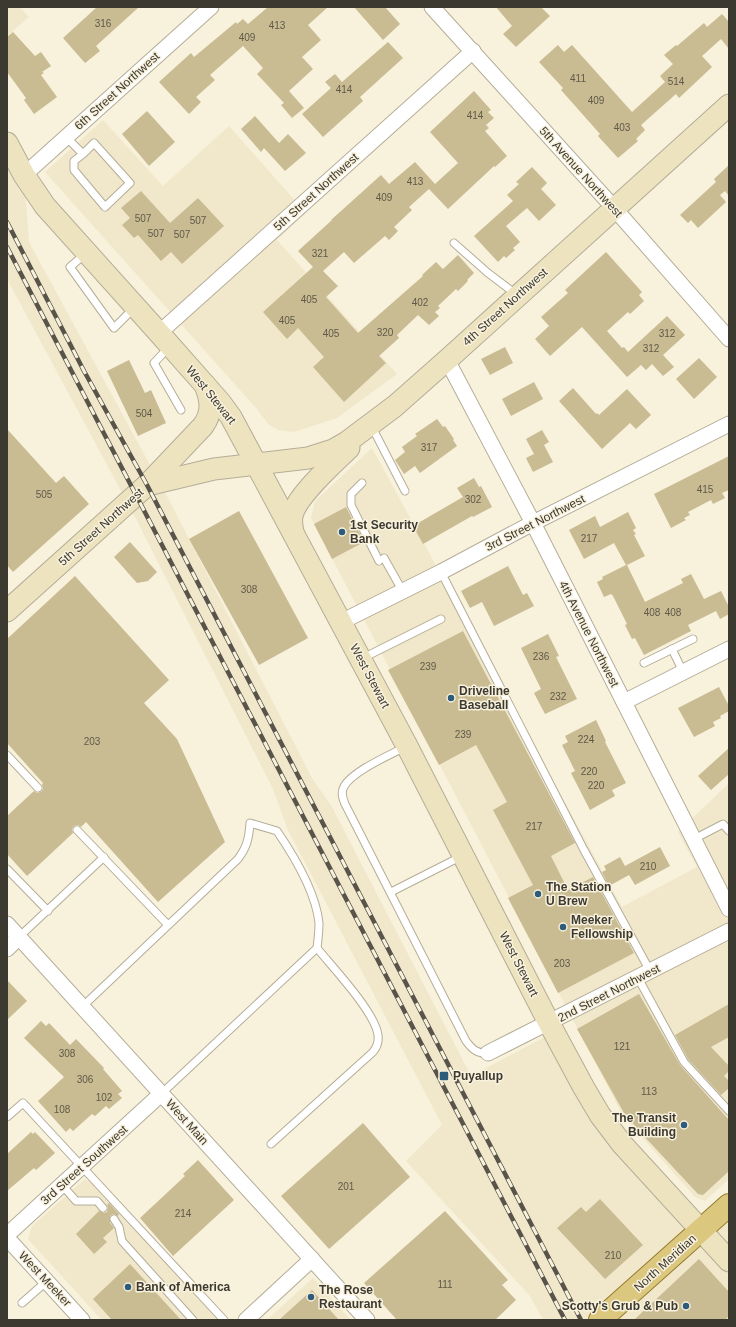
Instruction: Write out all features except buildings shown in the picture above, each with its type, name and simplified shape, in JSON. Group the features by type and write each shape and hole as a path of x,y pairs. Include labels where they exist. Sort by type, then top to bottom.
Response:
{"main road":[{"name":"North Meridian","path":"600,1320 729,1205"}],"street":[{"name":"6th Street Northwest","path":"24,175 211,7"},
{"name":"5th Avenue Northwest","path":"432,7 614,208 729,339"},
{"name":"5th Street Northwest","path":"165,339 473,52"},
{"name":"4th Street Northwest","path":"257,464 296,460 324,454 347,442 371,425 446,360 729,105"},
{"name":"West Stewart","path":"7,143 24,175 45,206 165,339 220,402 231,417 407,746 462,855 584,1088 612,1131 729,1261"},
{"name":"4th Avenue Northwest","path":"446,360 533,523 729,909"},
{"path":"147,486 207,421 210,407 209,398 204,384"},
{"name":"3rd Street Northwest","path":"341,622 729,424"},
{"path":"293,532 292,516 303,495 371,425"},
{"name":"5th Street Northwest","path":"7,611 147,486 214,469 257,464"},
{"path":"624,702 729,649"},
{"name":"West Main","path":"7,924 368,1320"},
{"name":"2nd Street Northwest","path":"488,1053 729,931"},
{"path":"7,949 20,937"},
{"name":"3rd Street Southwest","path":"7,1235 162,1094"},
{"name":"West Meeker","path":"7,1238 82,1320"},
{"path":"246,1320 312,1259"}],"lane":[{"path":"66,137 83,154"},
{"path":"94,143 130,183 105,206 74,170 74,161 83,154 94,143"},
{"path":"454,243 488,273 517,295"},
{"path":"87,253 70,267 114,328 136,307"},
{"path":"165,339 154,363 181,410"},
{"path":"371,425 405,491"},
{"path":"362,483 351,494 351,505 382,560 402,590"},
{"path":"441,572 584,850 684,1062 729,1112"},
{"path":"361,659 441,619"},
{"path":"644,663 693,639"},
{"path":"672,649 683,672"},
{"path":"407,746 360,771 349,780 343,789 342,795 344,804 391,892 466,1040 475,1051 482,1054 488,1053"},
{"path":"7,755 38,788"},
{"path":"82,1007 238,859 247,845 250,823 276,831 290,851 315,902 319,925 317,948 162,1094"},
{"path":"694,839 723,824 729,831"},
{"path":"77,830 168,925"},
{"path":"391,892 462,855"},
{"path":"20,937 104,857"},
{"path":"7,869 48,911"},
{"path":"271,1144 373,1052 378,1044 377,1031 368,1012 317,948"},
{"path":"7,1117 23,1103 224,1320"},
{"path":"62,1185 76,1201 97,1201 103,1208"},
{"path":"114,1219 119,1226 122,1241 192,1320"},
{"path":"22,1303 47,1281"}],"shaded area":[{"path":"7,7 20,7 29,17 7,36"},
{"path":"103,120 163,186 229,126 306,213 277,240 397,374 337,418 294,432 279,430 269,425 256,408 45,172"},
{"path":"7,143 24,175 29,242 169,500 312,778 332,807 471,1076 554,1032 584,1088 701,1230 729,1205 729,1320 543,1320 530,1296 406,1161 442,1125 288,830 273,789 134,515 7,279"},
{"path":"372,448 622,907 697,867 678,832 729,783 729,1179 705,1201 695,1197 623,1116 311,518 315,501"},
{"path":"85,1179 94,1184 219,1320 102,1320 28,1239 32,1226"},
{"path":"313,1278 351,1320 267,1320"}],"railway":[{"path":"7,222 84,371 147,485 581,1320"},
{"path":"7,247 565,1320"}],"place":[{"name":"1st Security Bank","path":"342,532"},
{"name":"Driveline Baseball","path":"451,698"},
{"name":"The Station U Brew","path":"538,894"},
{"name":"Meeker Fellowship","path":"563,927"},
{"name":"Puyallup","path":"444,1076"},
{"name":"The Transit Building","path":"684,1125"},
{"name":"Bank of America","path":"128,1287"},
{"name":"The Rose Restaurant","path":"311,1297"},
{"name":"Scotty's Grub & Pub","path":"686,1306"}]}
